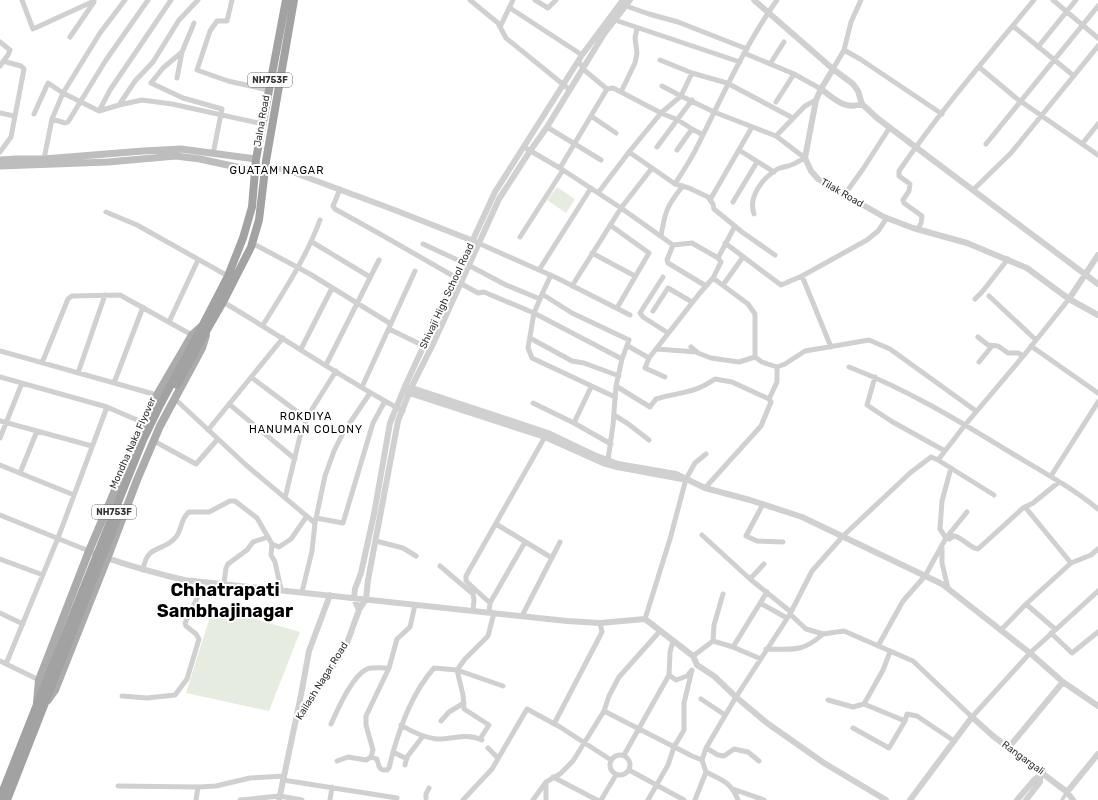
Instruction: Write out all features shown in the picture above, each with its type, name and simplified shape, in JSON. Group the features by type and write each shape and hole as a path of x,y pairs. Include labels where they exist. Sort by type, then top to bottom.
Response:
{"highway":[{"name":"Jalna Road","path":"205,328 243,238 252,207 256,159 286,0"},
{"name":"Jalna Road","path":"205,328 223,302 252,243 260,220 265,167 294,0"},
{"name":"Mondha Naka Flyover","path":"40,706 148,441 196,338 205,328"},
{"name":"NH753F","path":"0,798 40,706"},
{"name":"NH753F","path":"7,800 40,706"}],"main road":[{"path":"0,160 44,159 181,149 256,159"},
{"path":"0,166 45,163 108,162 176,156 200,159 255,171"},
{"path":"40,706 55,690 137,480 154,441 202,348 205,328"},
{"path":"40,706 39,680 89,551 144,422 158,395 196,338"}],"street":[{"path":"22,0 33,29 94,1 70,37"},
{"path":"44,159 52,118 63,93 100,33 125,0"},
{"path":"52,118 66,123 68,122 106,60 148,0"},
{"path":"99,111 110,90 172,0"},
{"path":"119,105 135,81 153,62 179,20 198,0"},
{"path":"232,0 227,21 217,21 210,31 197,70 228,81 268,90"},
{"path":"470,0 498,23 506,38 570,90"},
{"path":"500,27 513,0"},
{"path":"535,0 548,8 556,0"},
{"name":"Shivaji High School Road","path":"354,598 354,589 361,573 374,514 390,423 396,408 433,344 468,265 475,242 495,192 582,55 624,3 630,0"},
{"path":"754,0 833,69 856,86 862,104 916,147 1098,284"},
{"path":"675,184 703,135 727,83 777,0"},
{"path":"805,158 816,100 844,50 850,22 861,0"},
{"path":"918,229 922,223 922,216 904,202 903,200 909,191 910,184 899,176 899,171 979,67 1034,0"},
{"path":"1052,0 1098,38"},
{"path":"1038,46 1076,0"},
{"path":"624,3 649,14 678,22 746,51 770,64 794,74 821,89 846,106 862,104"},
{"name":"Shivaji High School Road","path":"359,610 366,599 368,580 398,422 403,411 407,389 424,346 462,262 499,199 570,90 604,34 615,20 624,3"},
{"path":"986,144 1098,6"},
{"path":"510,8 582,55"},
{"path":"615,20 740,62"},
{"path":"177,78 182,52 194,23"},
{"path":"1013,26 1074,76"},
{"path":"621,92 635,63 637,53 635,38 637,28"},
{"path":"0,42 10,50 2,63 21,66 24,69 11,137 0,152"},
{"path":"770,64 784,42"},
{"path":"973,190 1011,153 1098,46"},
{"path":"844,50 860,59 942,114"},
{"path":"182,52 163,68 151,83 183,98 222,109 212,154"},
{"path":"660,60 692,73 727,83 793,118"},
{"path":"579,61 583,69 607,89 613,88 661,113 678,120 703,135"},
{"path":"979,67 1021,102 1098,155"},
{"path":"598,193 628,152 661,113 681,96 692,73"},
{"path":"776,102 794,74"},
{"path":"34,114 48,83 63,93 99,111 142,100 172,104 263,124"},
{"path":"662,86 714,112 776,136 805,158"},
{"path":"520,237 607,89"},
{"path":"657,147 692,100"},
{"path":"776,136 805,106 816,100"},
{"path":"0,113 14,116"},
{"path":"591,116 616,133"},
{"path":"1082,144 1098,124"},
{"path":"547,126 601,160"},
{"path":"710,200 752,127"},
{"path":"845,194 890,127"},
{"path":"676,150 692,129"},
{"path":"524,147 591,188 673,244 692,243 718,258 721,262 713,278 692,302 649,358 645,368 665,377"},
{"path":"739,150 774,172"},
{"path":"628,152 675,184 684,186 708,197 714,209 775,255"},
{"path":"754,214 752,209 753,197 763,181 777,169 805,158"},
{"name":"Tilak Road","path":"805,158 814,175 818,179 887,218 918,229 967,243 1027,268 1069,299 1098,315"},
{"path":"733,202 758,162"},
{"path":"265,167 287,170 475,242 551,275 630,315"},
{"path":"572,286 621,208 652,168"},
{"path":"661,236 665,217 671,201 684,186"},
{"path":"539,270 591,188"},
{"path":"340,190 333,208 455,277"},
{"path":"106,212 136,225 228,276"},
{"path":"725,243 781,285 802,276 867,240 878,231 887,218"},
{"path":"263,325 298,268 312,242 320,220"},
{"path":"610,226 649,253 617,308"},
{"path":"718,258 735,226"},
{"path":"312,242 370,277"},
{"path":"252,243 358,303 390,326 424,346"},
{"path":"423,244 462,262"},
{"path":"673,244 667,260 668,263 706,286"},
{"path":"592,253 635,276"},
{"path":"938,460 964,424 1023,356 1069,299 1098,255"},
{"path":"723,285 743,257"},
{"path":"170,322 198,260"},
{"path":"326,365 379,260"},
{"path":"975,299 1008,260"},
{"path":"468,265 506,285 541,297 629,340 622,359 616,386 611,444 608,460"},
{"path":"362,387 415,271"},
{"path":"551,275 534,313 528,348 532,358 615,397"},
{"path":"802,276 834,346"},
{"path":"662,277 640,313 642,317 668,333"},
{"path":"713,278 748,304 755,314 755,356 762,362 777,366 785,364 805,351 868,340 890,349 976,411"},
{"path":"460,283 478,293 484,292 534,313 622,359"},
{"path":"301,349 332,288"},
{"path":"653,311 668,288 692,302"},
{"path":"78,373 105,295"},
{"path":"42,363 68,299 72,296 120,295 196,338"},
{"path":"989,296 1036,340"},
{"path":"223,302 263,325 370,393 403,411"},
{"path":"114,383 143,307"},
{"path":"978,337 988,344 998,346 1008,353 1018,353 1023,356"},
{"path":"208,430 283,338"},
{"path":"530,338 572,361 584,363 619,376"},
{"path":"628,346 649,358"},
{"path":"979,362 992,346"},
{"path":"1031,346 1098,393"},
{"path":"691,347 697,352 711,358 739,362 755,356"},
{"path":"656,349 697,352"},
{"path":"0,352 158,395"},
{"path":"705,488 761,426 771,402 769,399 777,382 777,366"},
{"path":"849,367 899,388 964,424 1051,476 1098,508"},
{"path":"285,498 300,436 307,419 336,371"},
{"path":"0,377 107,407 144,422"},
{"path":"251,377 307,419"},
{"path":"875,377 868,405 891,421 945,451"},
{"path":"616,386 650,407 656,399 693,391 715,379 732,382 769,399"},
{"path":"0,438 22,383"},
{"path":"574,423 591,386"},
{"path":"407,389 547,435 618,464 676,474 705,488 750,500 802,517 942,584 1030,653 1063,682 1098,706"},
{"path":"302,592 312,551 316,520 325,476 334,451 343,433 370,393"},
{"path":"175,399 217,440 307,516 316,520 343,523 373,423 384,401"},
{"path":"1051,476 1098,402"},
{"path":"533,403 574,423 611,444"},
{"path":"229,404 295,459"},
{"path":"6,664 58,538 107,407"},
{"path":"614,415 649,440"},
{"path":"0,421 92,446"},
{"path":"20,473 36,431"},
{"path":"547,435 603,463 676,479 686,479"},
{"path":"490,603 465,579 547,435"},
{"path":"154,441 196,464 217,440"},
{"path":"644,619 665,550 670,539 686,479 695,463 706,454"},
{"path":"695,800 706,772 702,760 706,748 736,697 789,615 812,572 843,536 910,473 931,457 994,495"},
{"path":"0,465 74,495"},
{"path":"946,538 940,529 942,501 951,468"},
{"path":"946,538 950,539 954,536 959,537 974,549 978,549 1025,507 1059,482"},
{"path":"143,570 144,562 148,554 176,536 187,513 209,512 232,500 237,502 257,518 272,544 279,547 291,539 307,516"},
{"path":"763,504 746,536 757,541 783,542"},
{"path":"1025,507 1071,563"},
{"path":"878,646 903,601 925,576 946,538 967,512"},
{"path":"0,515 107,559 184,580 281,589 567,621 600,623 644,619 693,656 695,667 684,703 684,730 674,747 668,765 648,800"},
{"path":"496,524 552,558"},
{"path":"702,535 750,579 767,592 789,615 806,629 823,634 844,631 913,661 972,717"},
{"path":"224,584 228,564 247,550 253,542 268,537"},
{"path":"376,541 398,546 416,556"},
{"path":"401,725 423,736 437,739 461,736 476,737 481,740 489,725 464,709 463,695 457,670 465,659 488,636 491,613 490,603 525,542"},
{"path":"522,616 560,542"},
{"path":"272,544 270,552 275,562 281,589"},
{"path":"942,546 942,563 948,588"},
{"path":"1001,630 1026,604 1071,563 1091,555 1098,549"},
{"path":"0,559 43,575"},
{"path":"750,579 764,564"},
{"path":"440,566 473,594 473,611"},
{"path":"122,696 147,698 173,696 177,693 187,679 199,639 196,634 186,626 186,623 205,582"},
{"path":"910,800 972,717 1030,653 1098,591"},
{"path":"733,647 767,592"},
{"path":"693,656 713,641 714,625 724,594"},
{"path":"296,720 309,650 330,595"},
{"path":"354,598 359,610"},
{"path":"760,603 789,615"},
{"path":"1026,604 1053,631 1072,654 1098,632"},
{"path":"337,760 345,758 366,760 371,757 373,750 366,725 366,716 389,668 397,639 408,631 410,627 415,605"},
{"name":"Kailash Nagar Road","path":"280,798 296,720 338,659 347,643 359,610"},
{"path":"0,613 23,624"},
{"path":"554,724 602,632 600,623"},
{"path":"533,800 546,782 560,774 573,761 583,742 604,711 609,696 619,677 660,631"},
{"path":"766,649 800,649 813,643 823,634"},
{"path":"624,755 669,675 670,652 673,641"},
{"path":"713,641 733,647 761,659"},
{"path":"864,704 883,670 890,652"},
{"path":"0,661 39,680"},
{"path":"669,675 676,680 687,676 695,667"},
{"path":"695,667 714,676 767,723 824,763 886,800"},
{"path":"331,724 341,701 361,673 368,669 389,668"},
{"path":"371,757 377,759 378,766 383,770 387,770 389,768 401,725 422,682 434,668 457,670 503,686"},
{"path":"1009,747 1063,682"},
{"path":"701,699 725,715"},
{"path":"828,700 853,707 864,704 905,721"},
{"path":"441,721 449,712 464,703"},
{"path":"463,800 492,769 528,709 611,760"},
{"path":"604,711 702,760"},
{"path":"853,728 889,748 905,721 907,714 917,716 954,741"},
{"name":"Rangargali","path":"972,717 1042,774 1067,792 1073,800"},
{"path":"405,765 407,759 423,736"},
{"path":"488,748 498,758"},
{"path":"706,748 718,755 724,756 734,749 748,752 759,761"},
{"path":"393,752 407,759"},
{"path":"1062,800 1098,754"},
{"path":"616,755 624,755 627,757 630,764 629,770 623,775 616,775 610,768 611,760 616,755"},
{"path":"629,770 684,800"},
{"path":"706,772 723,780 732,789 738,800"},
{"path":"1017,800 1035,779 1042,774"},
{"path":"1026,800 1040,782 1042,774"},
{"path":"601,800 616,775"},
{"path":"553,777 597,800"},
{"path":"118,786 198,787 216,786 250,778 284,778 397,798"},
{"path":"546,782 546,800"},
{"path":"196,800 198,787"},
{"path":"330,800 332,787"},
{"path":"427,799 426,794 429,788"},
{"path":"732,789 764,800"},
{"path":"240,800 280,798 302,800"}],"shaded area":[{"path":"557,187 575,199 566,213 547,200"},
{"path":"213,607 300,632 269,711 186,693"}],"district":[{"name":"GUATAM NAGAR","path":"277,170"},
{"name":"ROKDIYA HANUMAN COLONY","path":"306,422"},
{"name":"Chhatrapati Sambhajinagar","path":"225,600"}]}
